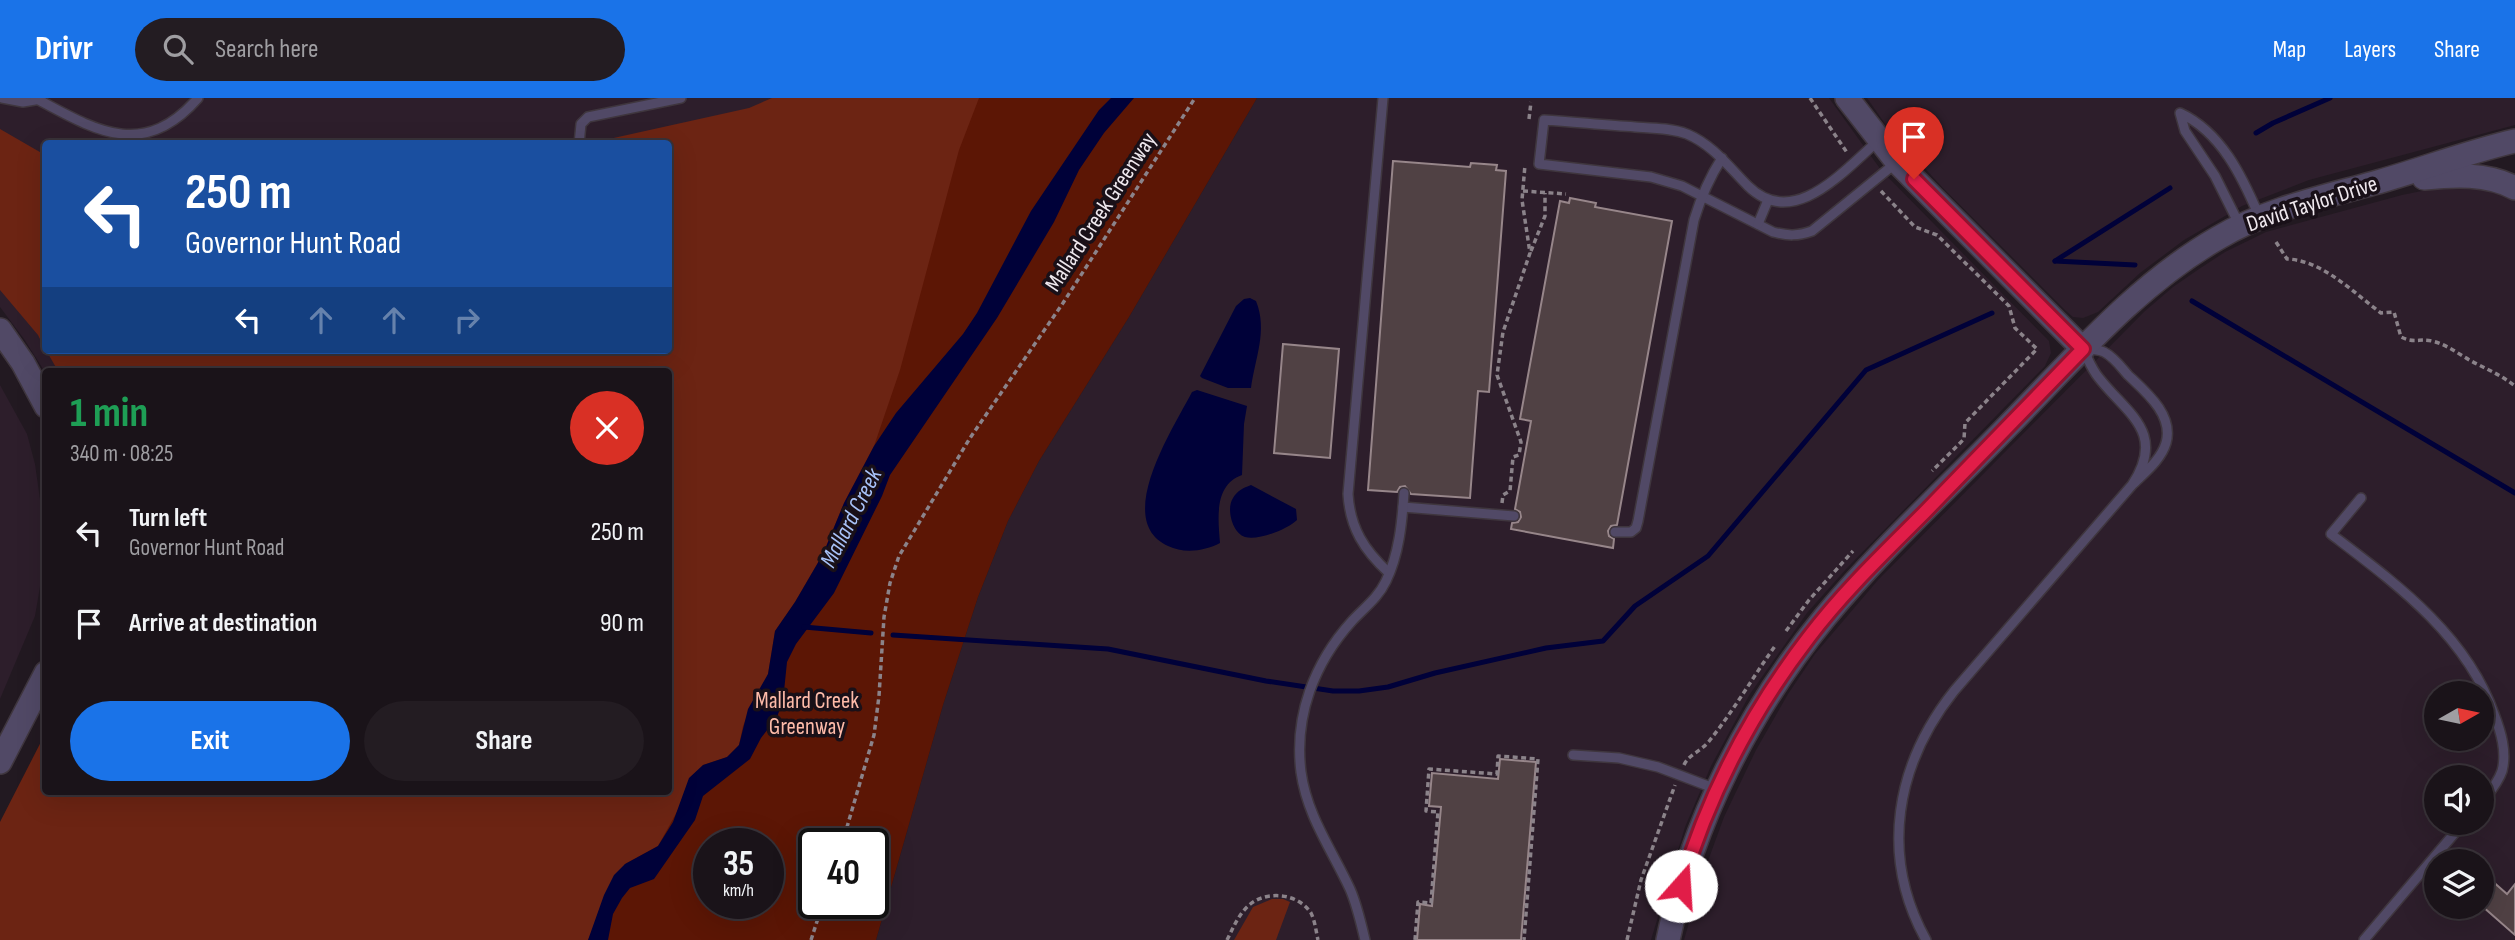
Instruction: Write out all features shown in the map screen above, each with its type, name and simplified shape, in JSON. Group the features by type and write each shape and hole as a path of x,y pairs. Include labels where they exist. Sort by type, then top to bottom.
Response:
{"street":[{"path":"1847,98 1896,162 2083,349"},
{"name":"David Taylor Drive","path":"1668,940 1686,870 1718,789 1738,746 1792,659 1826,615 1863,575 2114,318 2168,272 2207,245 2250,222 2308,200 2372,184 2515,141"},
{"path":"2372,184 2464,176 2488,178 2515,188"},
{"path":"0,330 23,363 42,399"},
{"path":"2,755 42,680"}],"lane":[{"path":"2,98 23,103 39,99 100,131 128,134 165,125 184,113 198,98"},
{"path":"579,140 581,124 588,117 681,98"},
{"path":"1383,98 1348,494 1352,523 1359,539 1371,556 1389,573"},
{"path":"2180,113 2204,129 2229,158 2243,181 2250,222 2185,131 2180,113"},
{"path":"1878,141 1812,195 1797,201 1768,200 1748,186 1722,158 1701,141 1685,133 1665,129 1544,120 1539,164 1651,177 1682,186 1786,236 1800,236 1812,231 1896,162"},
{"path":"1615,532 1630,533 1636,528 1694,220 1701,195 1722,158"},
{"path":"1758,224 1768,200"},
{"path":"2083,349 2098,377 2129,409 2140,425 2144,444 2143,462 2132,485"},
{"path":"1926,940 1907,897 1899,848 1903,795 1921,739 1955,691 2132,485 2156,461 2165,447 2167,430 2162,413 2151,397 2109,355 2099,350 2083,349"},
{"path":"1366,939 1351,891 1316,825 1307,802 1301,772 1302,715 1314,679 1324,660 1351,622 1375,598 1389,573 1399,539 1405,493"},
{"path":"2361,498 2331,534 2428,613 2471,667 2491,704 2503,743 2502,770 2494,786"},
{"path":"1403,507 1514,516"},
{"path":"1573,755 1619,758 1658,767 1718,789"},
{"path":"2364,940 2453,835"}],"path":[{"name":"Mallard Creek Greenway","path":"847,828 874,735 884,617 890,583 899,556 970,438 1063,303 1195,98"},
{"path":"1810,98 1854,162"},
{"path":"1529,128 1531,102"},
{"path":"1526,153 1522,200 1530,253"},
{"path":"1872,182 1915,227 1937,235 2009,306 2015,328 2037,349 1965,423 1964,439 1926,477"},
{"path":"1523,191 1566,194"},
{"path":"1502,505 1503,495 1510,491 1513,457 1520,455 1521,442 1497,375 1503,332 1545,216 1545,193"},
{"path":"2276,242 2287,259 2300,259 2327,273 2381,313 2394,312 2401,337 2413,343 2429,340 2443,345 2475,364 2494,371 2515,386"},
{"path":"1627,940 1641,880 1688,757 1703,749 1734,710 1757,671 1809,600 1861,544"},
{"path":"1415,940 1418,902 1430,903 1433,877 1438,812 1426,811 1429,769 1497,774 1498,756 1538,759 1524,940"},
{"path":"1227,940 1246,908 1257,900 1275,895 1303,905 1311,914 1318,940"},
{"path":"811,940 818,919"}],"shaded area":[{"path":"0,98 956,98 671,368 42,368 0,307"},
{"path":"772,98 979,98 959,150 900,370 874,446 844,503 823,554 775,631 768,674 743,726 739,745 727,757 703,765 658,846 625,864 588,940 0,940 0,822 42,740 42,795 672,795 672,368 56,368 48,354 672,354 672,140 606,140 749,108"},
{"path":"1257,98 1829,98 1881,170 2049,341 2051,353 2045,366 1847,568 1807,613 1750,694 1711,766 1685,827 1651,940 876,940 882,919 889,919 889,894 943,705 978,597 1008,521 1039,461 1129,317"},
{"path":"1867,98 2515,98 2515,125 2309,180 2242,206 2184,240 2140,273 2098,312 2083,318 2073,317 2066,311 1942,187 1888,128"},
{"path":"0,129 42,153 42,343 0,290"},
{"path":"2456,184 2515,195 2515,940 1684,940 1701,880 1724,817 1756,750 1815,654 1878,580 2145,311 2173,287 2225,252 2266,232 2402,195"},
{"path":"0,385 27,434 35,464 42,514 42,575 35,616 0,699"},
{"path":"1272,899 1290,902 1276,940 1234,940 1253,907"}],"green space":[{"name":"Mallard Creek Greenway","path":"956,98 1257,98 1129,317 1039,461 1008,521 978,597 943,705 889,894 889,828 798,828 798,919 882,919 876,940 529,940 664,795 672,795 672,781"}],"water":[{"name":"Mallard Creek","path":"1111,98 1134,98 1104,133 1079,170 1054,222 997,318 890,475 834,593 796,644 787,662 783,701 777,717 761,738 750,759 703,796 695,820 654,879 630,888 622,898 613,914 608,940 588,940 614,875 625,864 658,846 673,822 689,778 703,765 727,757 739,745 748,709 768,674 775,631 823,554 844,503 874,446 896,413 963,334 1031,211 1099,110"},
{"path":"1244,299 1256,301 1261,323 1260,344 1251,388 1228,388 1202,378 1200,376 1236,306"},
{"path":"1197,390 1247,406 1242,475 1226,486 1222,494 1219,513 1220,543 1201,550 1188,551 1168,546 1152,534 1146,516 1146,496 1152,473 1173,427 1192,392"},
{"path":"1251,485 1296,509 1297,520 1265,536 1251,538 1240,535 1232,520 1231,502 1238,492"}],"building":[{"path":"1393,161 1470,167 1471,163 1497,165 1496,170 1506,171 1489,392 1478,391 1470,498 1411,494 1405,486 1400,487 1397,492 1368,490"},
{"path":"1570,198 1596,203 1595,207 1672,221 1617,525 1611,526 1608,531 1609,536 1614,539 1613,548 1511,529 1512,523 1518,522 1521,517 1520,512 1515,509 1531,421 1520,419 1560,201 1569,203"},
{"path":"1283,344 1339,349 1330,458 1274,453"},
{"path":"1500,759 1536,762 1521,940 1417,940 1420,904 1432,906 1441,807 1429,806 1432,773 1498,779"},
{"path":"2494,883 2507,894 2515,884 2515,935 2494,917"}],"waterway":[{"path":"2256,133 2330,98"},
{"path":"2055,261 2170,188"},
{"path":"2055,261 2135,265"},
{"path":"2192,301 2515,493"},
{"path":"893,635 1108,649 1266,681 1333,691 1388,687 1435,673 1546,648 1603,641 1635,606 1708,556 1866,370 1992,313"},
{"path":"804,627 871,633"}],"route":[{"path":"1681,886 1712,802 1738,746 1808,638 1863,575 2083,349 1914,179"}]}
